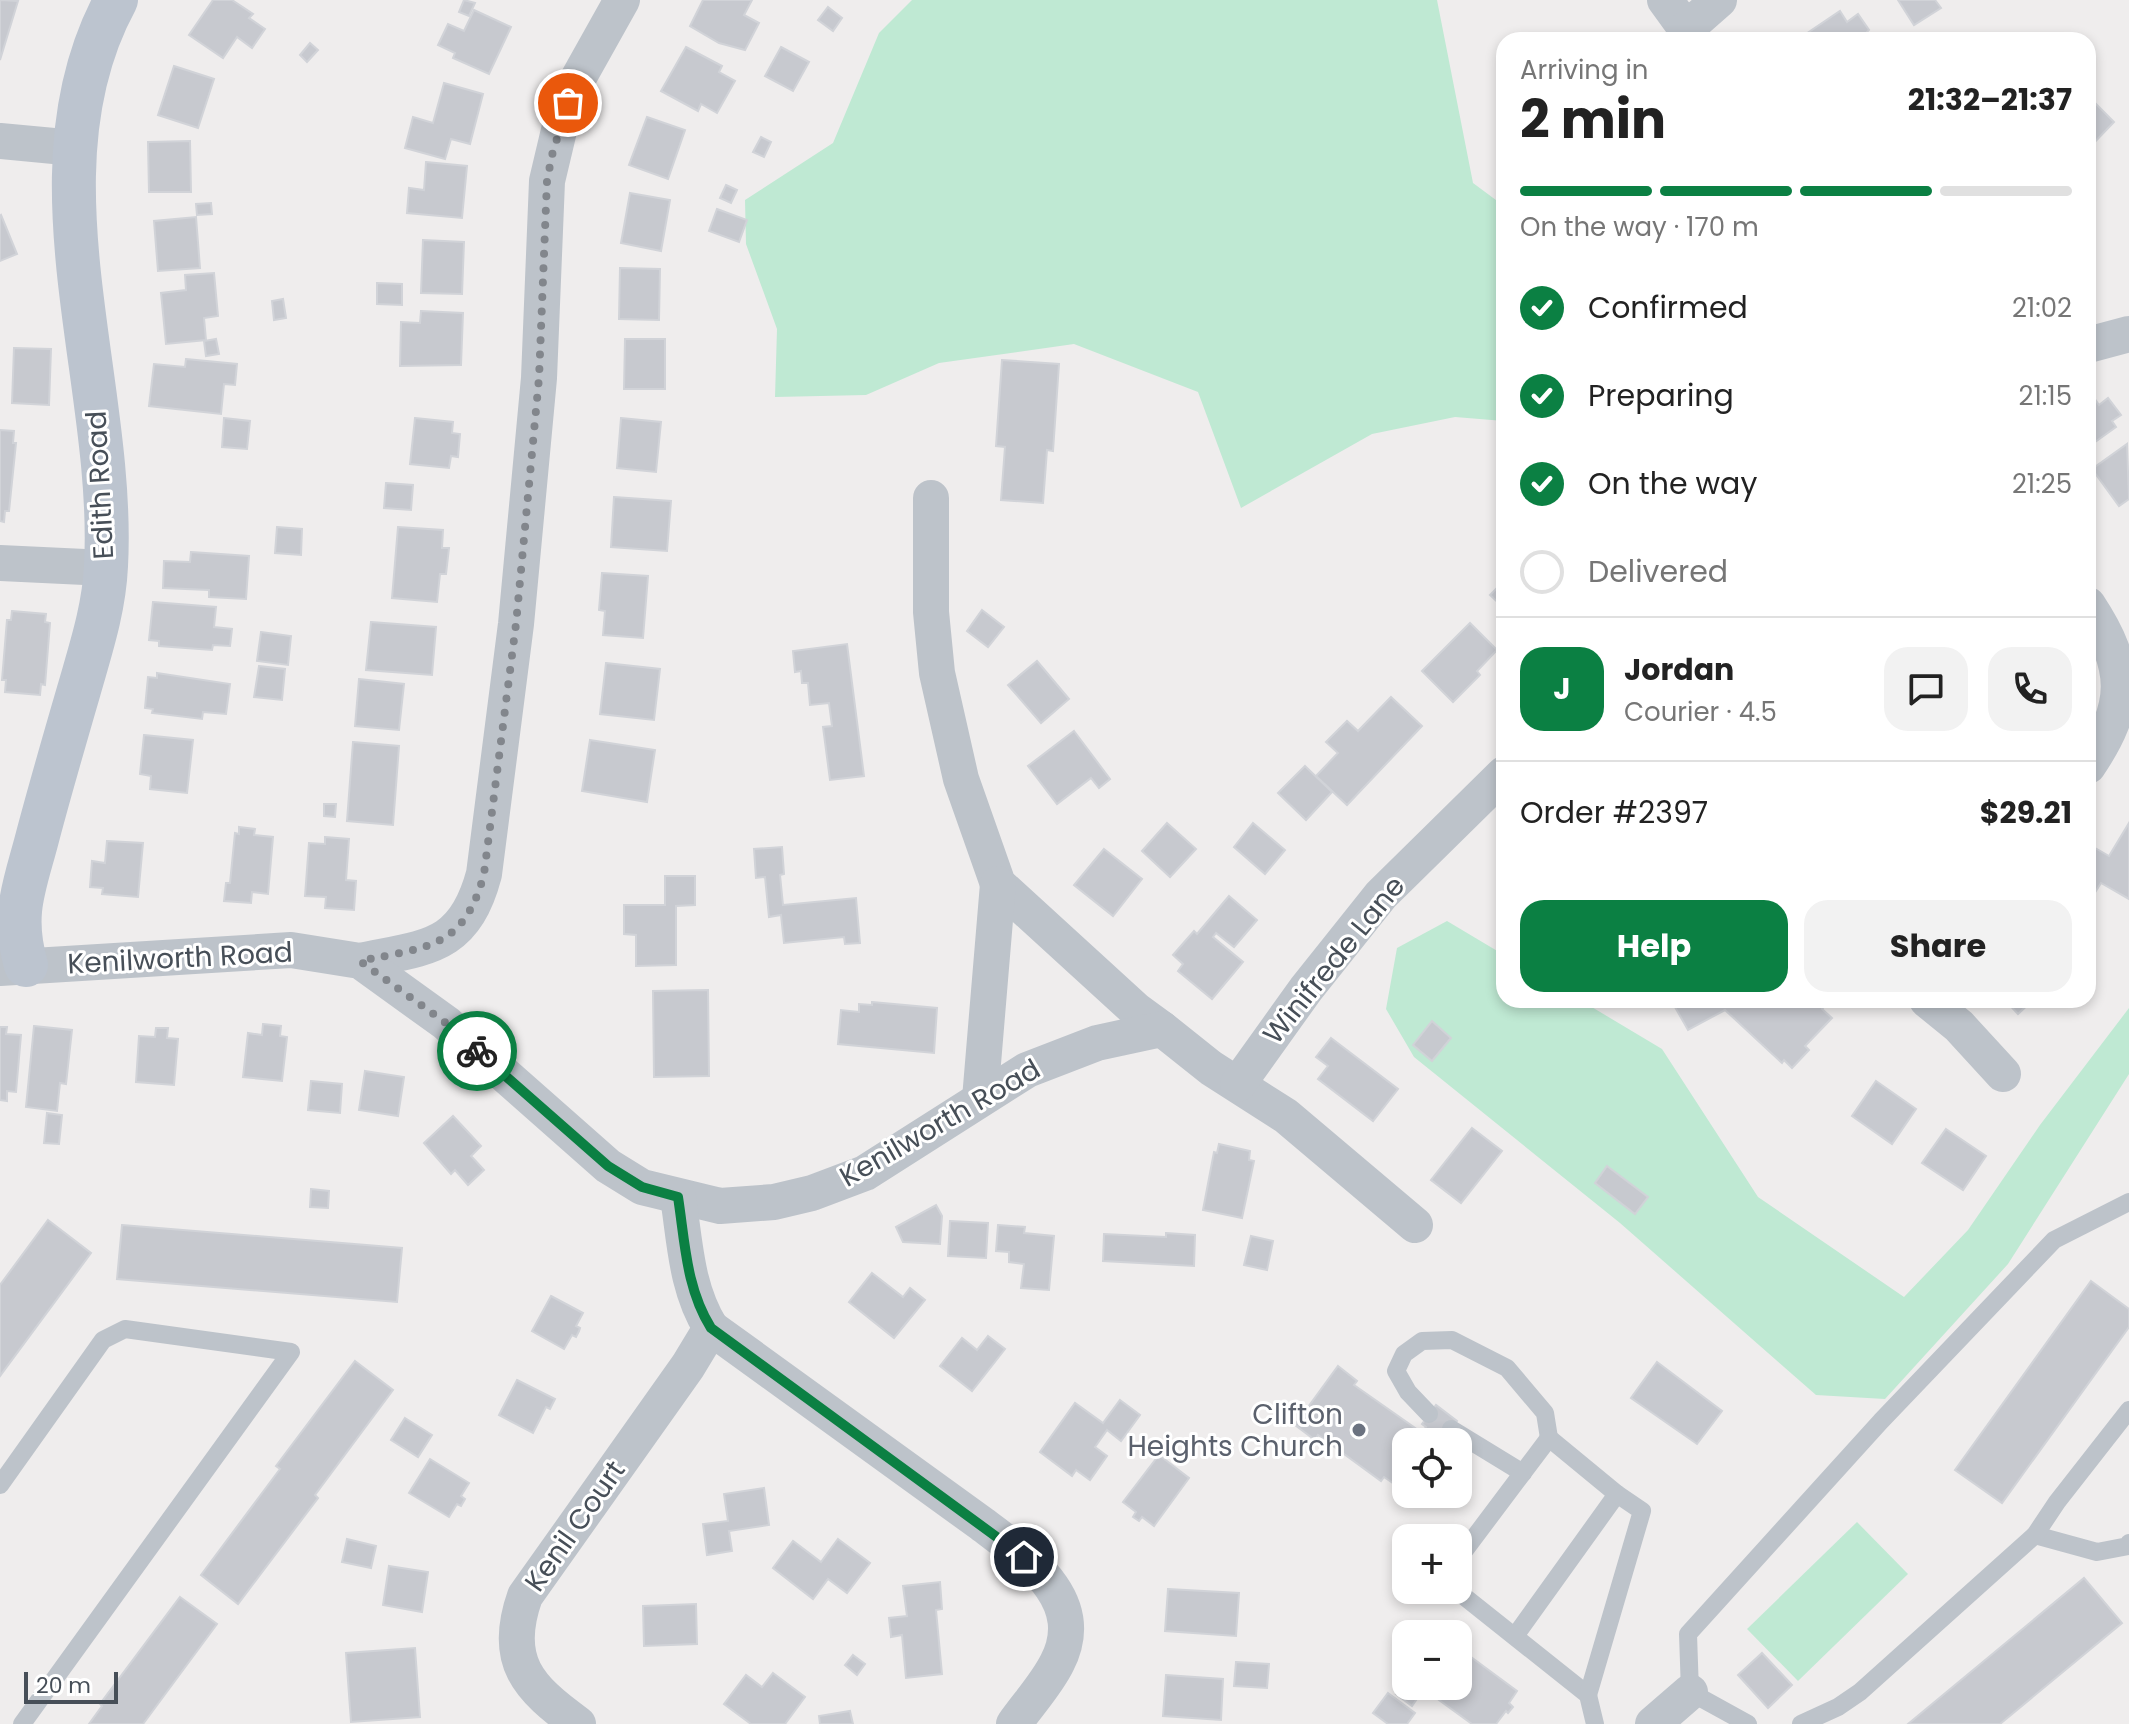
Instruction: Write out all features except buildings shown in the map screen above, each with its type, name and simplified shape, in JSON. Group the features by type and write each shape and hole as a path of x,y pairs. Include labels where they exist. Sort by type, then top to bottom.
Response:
{"street":[{"name":"Edith Road","path":"13,966 19,938 18,914 48,796 102,610 107,519 102,446 73,193 81,97 99,40 116,0"},
{"path":"360,961 428,947 451,935 466,920 481,887 501,751 519,593 539,378 547,181 561,122 575,84 622,0"},
{"path":"1665,0 1689,32"},
{"path":"1692,32 1719,0"},
{"path":"0,141 75,148"},
{"path":"2096,343 2129,334"},
{"path":"931,498 931,612 937,673 961,779 998,884 980,1099"},
{"path":"0,563 106,568"},
{"path":"2096,618 2117,653 2123,680 2121,707 2111,734 2096,755"},
{"name":"Winifrede Lane","path":"1238,1084 1315,978 1381,895 1496,782"},
{"path":"998,884 1136,1010 1211,1068 1286,1116 1415,1225"},
{"name":"Kenilworth Road","path":"13,966 291,950 360,961 446,1023 608,1166 642,1187 720,1206 774,1202 812,1193 865,1173 1027,1070 1097,1043 1162,1029"},
{"path":"1937,1008 1959,1026 2003,1074"},
{"path":"678,1197 690,1280 698,1307 711,1328 982,1524 1024,1557 1052,1585 1060,1598 1065,1620 1064,1642 1059,1660 1050,1675 1014,1724"},
{"name":"Kenil Court","path":"578,1724 537,1692 527,1679 518,1657 518,1616 525,1596 688,1366 711,1328"},
{"path":"1653,1724 1690,1692"}],"lane":[{"path":"1748,1724 1690,1692 1688,1634 1881,1421 2054,1240 2129,1202"},
{"path":"0,1485 103,1340 125,1329 291,1352 22,1724"},
{"path":"1429,1414 1408,1392 1396,1371 1404,1354 1422,1341 1452,1340 1507,1368 1545,1413 1549,1438 1642,1511 1588,1695 1595,1724"},
{"path":"1801,1724 1838,1707 1860,1692 2035,1535 2129,1410"},
{"path":"1472,1540 1549,1438"},
{"path":"1472,1442 1523,1473"},
{"path":"1515,1636 1617,1494"},
{"path":"2035,1535 2097,1552 2128,1546 2129,1543"},
{"path":"1472,1602 1588,1695"}],"green space":[{"path":"912,0 1437,0 1473,183 1496,200 1496,420 1455,417 1372,434 1241,508 1198,392 1074,344 939,363 866,395 775,397 777,329 746,244 745,200 833,143 879,33"},
{"path":"1447,921 1496,950 1496,1008 1593,1008 1662,1049 1758,1197 1904,1297 1968,1230 2040,1125 2129,1008 2129,1074 2008,1264 1885,1399 1816,1395 1620,1223 1414,1057 1386,1009 1397,948"},
{"path":"1857,1522 1908,1574 1798,1681 1747,1629"}],"way so far":[{"path":"477,1051 446,1023 360,961 428,947 451,935 466,920 478,899 484,874 516,624 539,378 547,181 568,103"}],"place":[{"name":"Clifton Heights Church","path":"1359,1430"}],"route":[{"path":"477,1051 608,1166 642,1187 678,1197 690,1280 698,1307 711,1328 1024,1557"}]}
